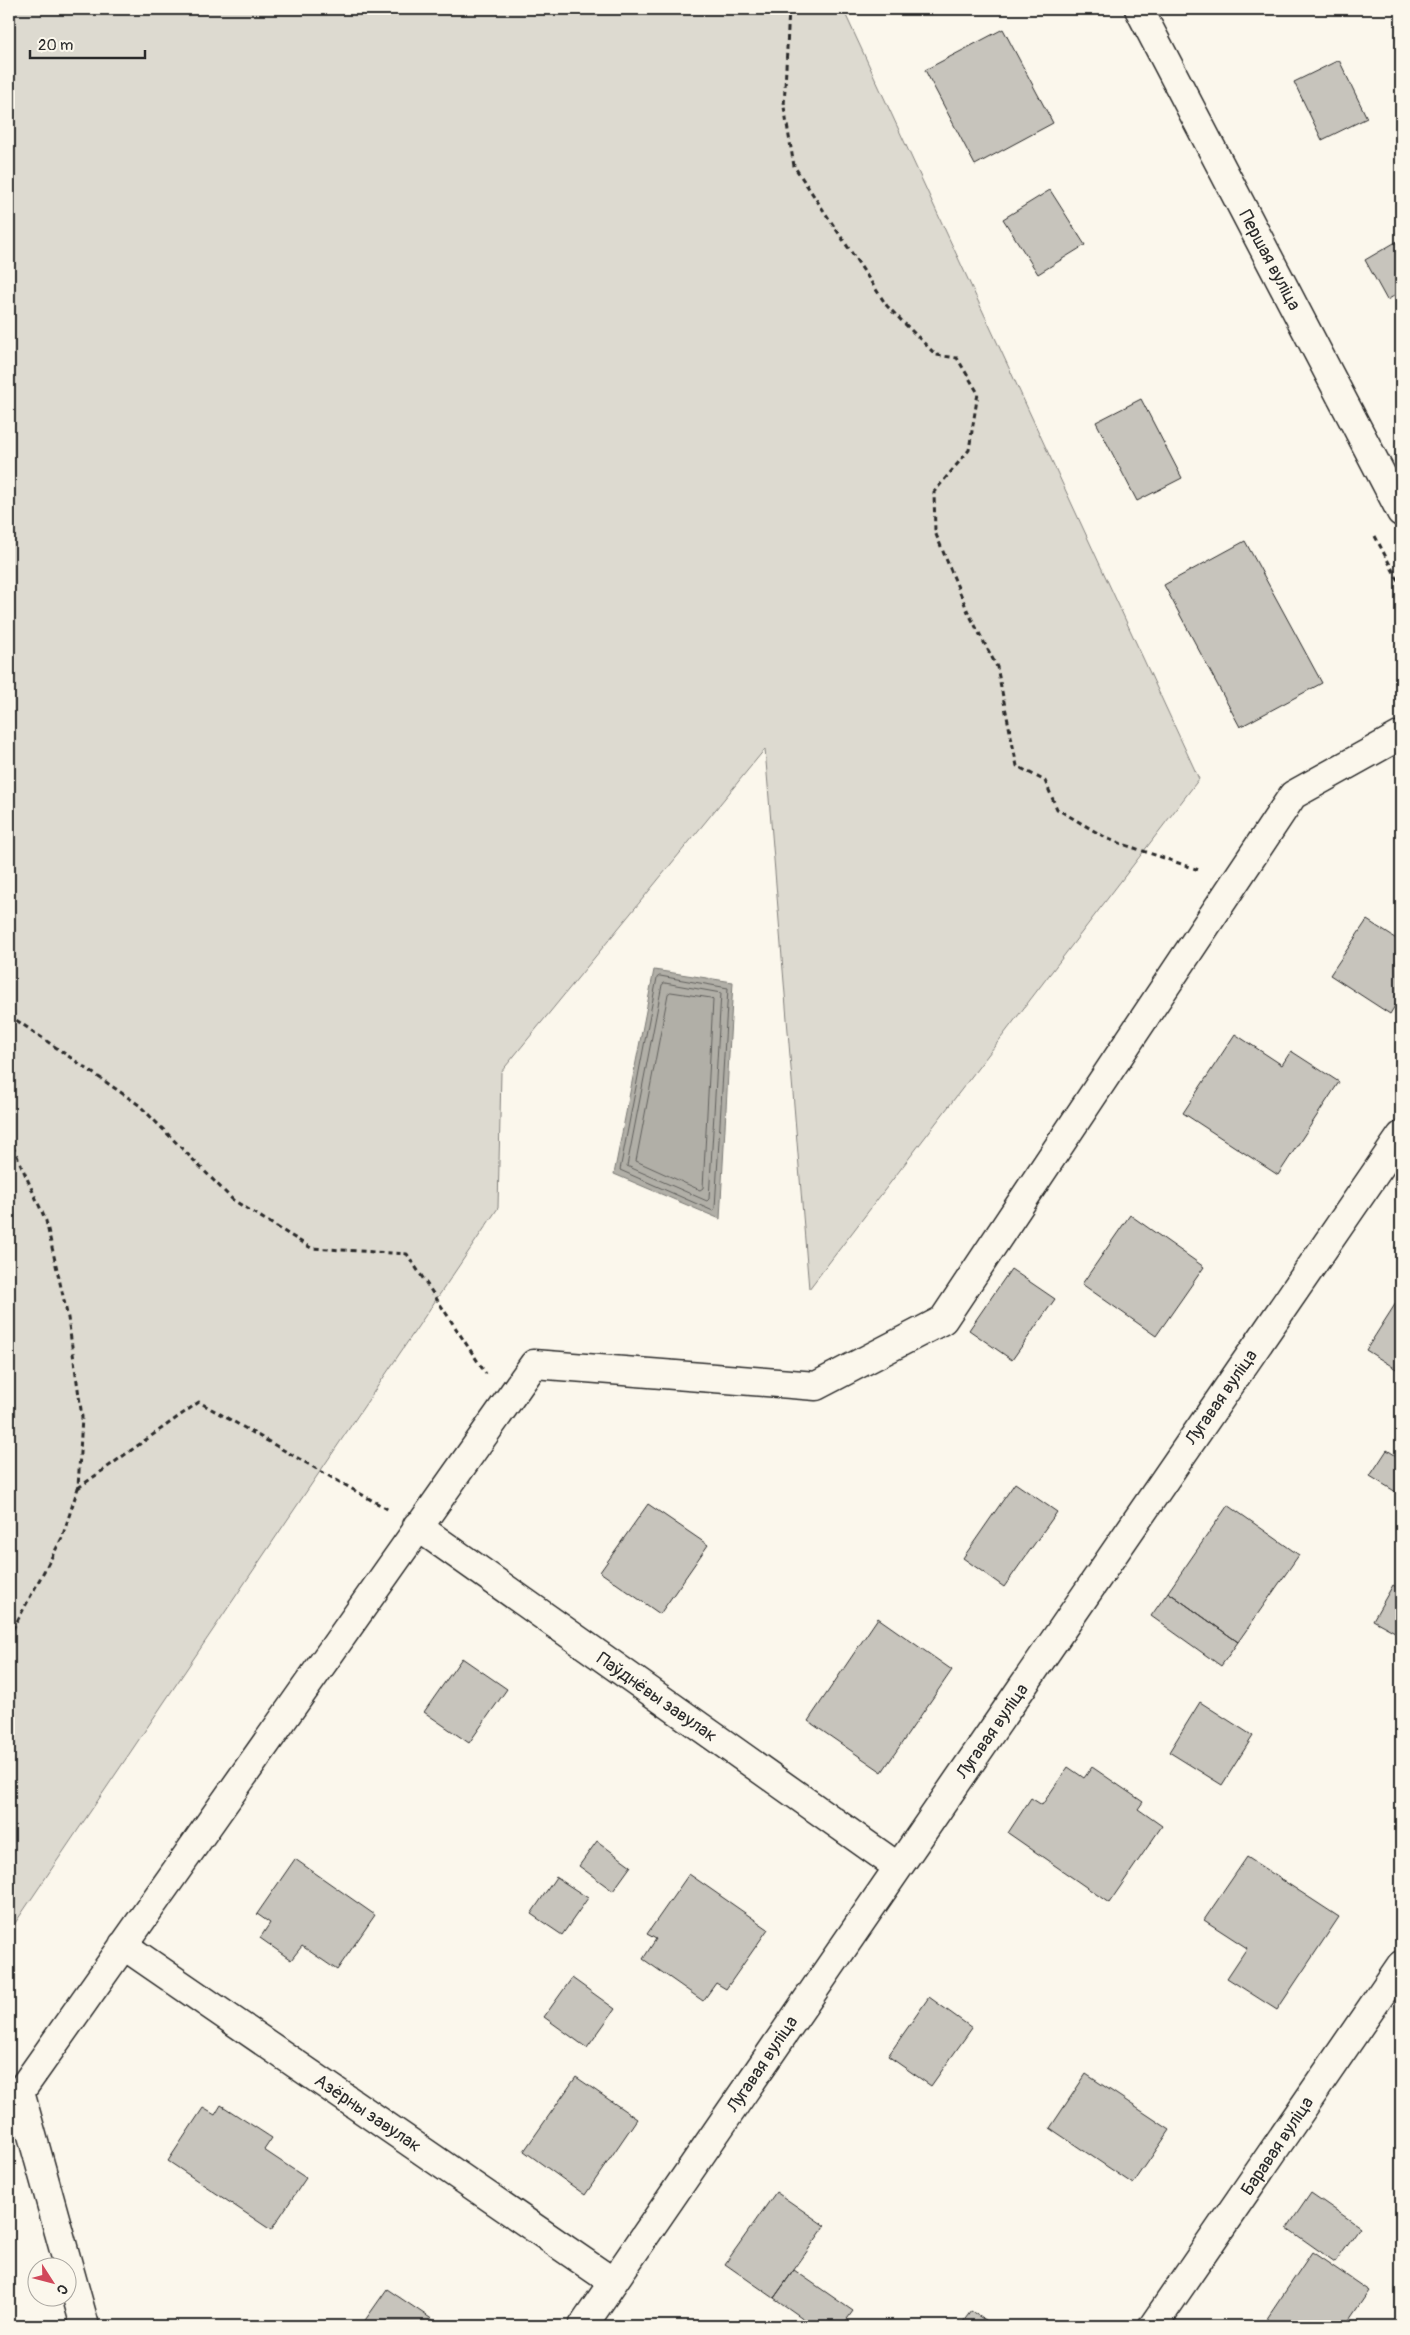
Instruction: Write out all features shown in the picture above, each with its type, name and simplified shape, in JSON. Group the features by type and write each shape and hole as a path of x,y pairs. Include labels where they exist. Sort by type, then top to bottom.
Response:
{"street":[{"name":"Першая вуліца","path":"1139,9 1401,512"},
{"path":"85,2326 20,2092 417,1526 534,1364 816,1386 943,1320 1293,795 1401,736"},
{"name":"Лугавая вуліца","path":"583,2326 1401,1136"},
{"name":"Паўднёвы завулак","path":"417,1526 898,1867"},
{"name":"Азёрны завулак","path":"122,1945 613,2282"},
{"name":"Баравая вуліца","path":"1153,2326 1401,1965"}],"path":[{"path":"789,9 784,107 794,166 887,306 936,355 957,358 978,393 969,450 934,492 935,532 968,612 997,667 1017,766 1045,781 1057,809 1108,839 1199,870 1198,879"},
{"path":"9,1015 139,1105 233,1200 311,1248 407,1254 506,1404"},
{"path":"9,1138 46,1221 68,1318 82,1417 78,1488 62,1538 9,1636"},
{"path":"78,1488 199,1402 417,1526"}],"shaded area":[{"path":"9,9 843,9 1199,779 809,1289 765,749 501,1072 498,1208 9,1932"}],"water":[{"path":"654,970 733,982 720,1219 614,1174"}],"building":[{"path":"1003,29 1053,123 975,165 925,70"},
{"path":"1339,60 1367,118 1322,140 1294,82"},
{"path":"1050,190 1085,245 1038,274 1003,219"},
{"path":"1401,239 1401,292 1387,300 1365,260"},
{"path":"1141,399 1182,478 1137,501 1096,422"},
{"path":"1245,541 1322,683 1240,727 1164,585"},
{"path":"1367,920 1401,942 1401,996 1390,1014 1330,975"},
{"path":"1235,1034 1282,1065 1291,1051 1339,1082 1278,1175 1183,1113"},
{"path":"1130,1215 1204,1267 1156,1336 1082,1284"},
{"path":"1011,1269 1055,1299 1012,1360 969,1330"},
{"path":"1401,1295 1401,1372 1366,1350"},
{"path":"1387,1450 1401,1459 1401,1495 1370,1476"},
{"path":"1015,1483 1057,1512 1004,1587 963,1558"},
{"path":"648,1504 708,1545 660,1614 600,1572"},
{"path":"1228,1505 1299,1555 1238,1642 1168,1592"},
{"path":"1393,1585 1401,1590 1401,1621 1395,1632 1373,1620"},
{"path":"1168,1592 1238,1642 1221,1666 1151,1616"},
{"path":"878,1618 952,1670 882,1772 808,1721"},
{"path":"462,1658 507,1689 469,1743 424,1712"},
{"path":"1200,1702 1253,1736 1222,1785 1169,1752"},
{"path":"1068,1767 1084,1778 1092,1767 1143,1802 1138,1809 1162,1826 1109,1903 1008,1833 1031,1798 1042,1805"},
{"path":"597,1841 631,1866 613,1891 579,1866"},
{"path":"1247,1857 1339,1917 1277,2010 1227,1978 1247,1948 1204,1920"},
{"path":"295,1859 375,1915 337,1970 302,1946 291,1960 260,1938 270,1923 257,1914"},
{"path":"689,1874 768,1929 726,1989 716,1983 703,2001 643,1959 656,1939 647,1934"},
{"path":"556,1877 588,1898 562,1935 531,1914"},
{"path":"572,1978 615,2009 587,2048 544,2017"},
{"path":"929,1997 972,2028 931,2086 888,2056"},
{"path":"1086,2074 1170,2130 1133,2184 1050,2128"},
{"path":"576,2077 637,2119 585,2195 524,2151"},
{"path":"221,2105 272,2138 264,2150 306,2178 271,2230 168,2161 203,2108 215,2115"},
{"path":"776,2192 825,2226 774,2298 725,2264"},
{"path":"1311,2193 1360,2227 1335,2262 1287,2228"},
{"path":"1312,2252 1369,2291 1345,2326 1262,2326"},
{"path":"794,2270 853,2311 842,2326 814,2326 774,2298"},
{"path":"387,2289 442,2326 361,2326"},
{"path":"971,2311 994,2326 960,2326"}]}
